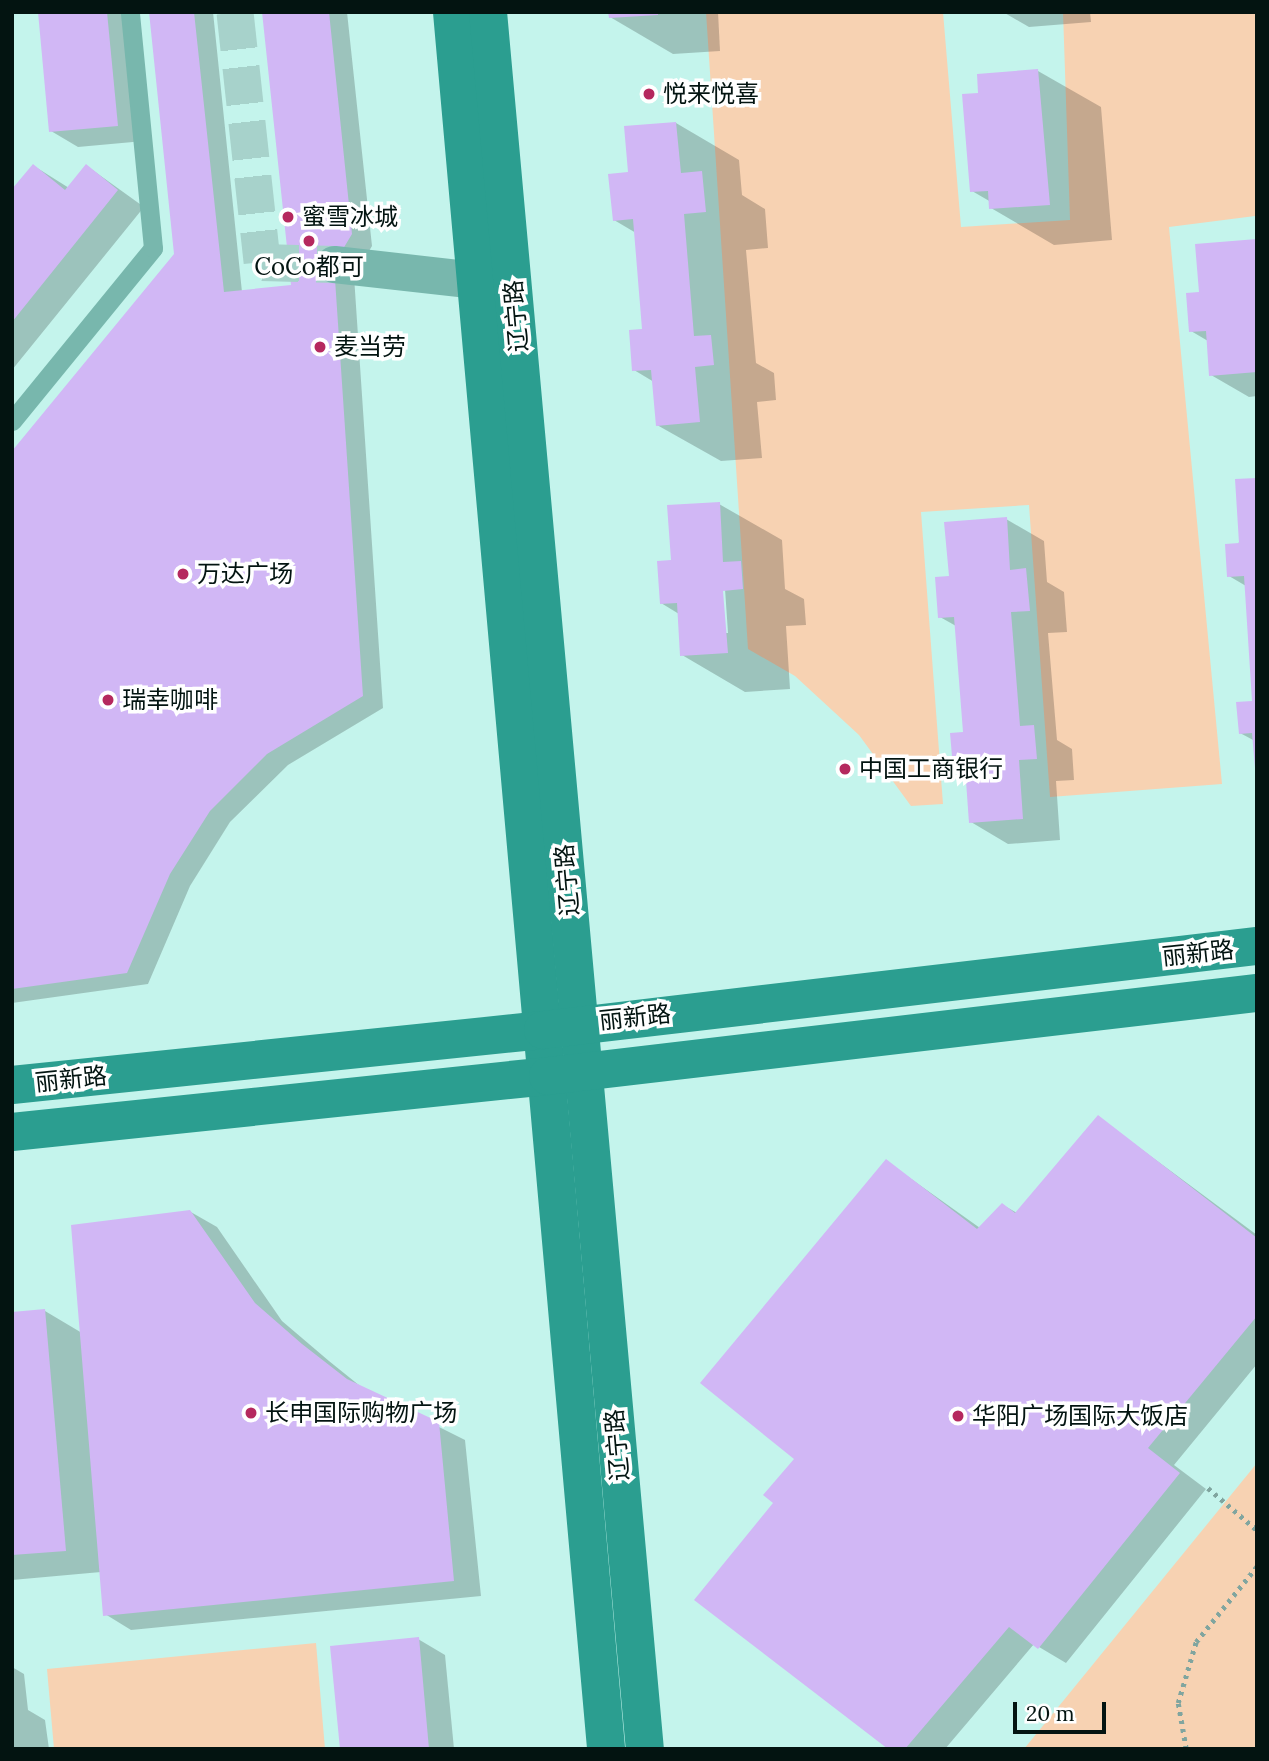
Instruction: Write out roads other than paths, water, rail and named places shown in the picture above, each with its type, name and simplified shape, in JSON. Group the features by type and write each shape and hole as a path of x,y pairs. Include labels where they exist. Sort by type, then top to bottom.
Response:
{"main road":[{"name":"辽宁路","path":"452,12 477,280 645,1749"},
{"name":"辽宁路","path":"488,12 561,1026"},
{"name":"丽新路","path":"12,1086 1257,946"},
{"name":"丽新路","path":"12,1132 1257,993"},
{"name":"辽宁路","path":"566,1072 606,1749"}],"street":[{"path":"334,264 477,280"}],"lane":[{"path":"12,421 153,248 130,12"}],"tunnel":[{"path":"235,12 262,262 334,264"}],"place":[{"name":"悦来悦喜","path":"649,94"},
{"name":"蜜雪冰城","path":"288,217"},
{"name":"CoCo都可","path":"309,241"},
{"name":"麦当劳","path":"320,347"},
{"name":"万达广场","path":"183,574"},
{"name":"瑞幸咖啡","path":"108,700"},
{"name":"中国工商银行","path":"845,769"},
{"name":"长申国际购物广场","path":"251,1413"},
{"name":"华阳广场国际大饭店","path":"958,1416"}]}
